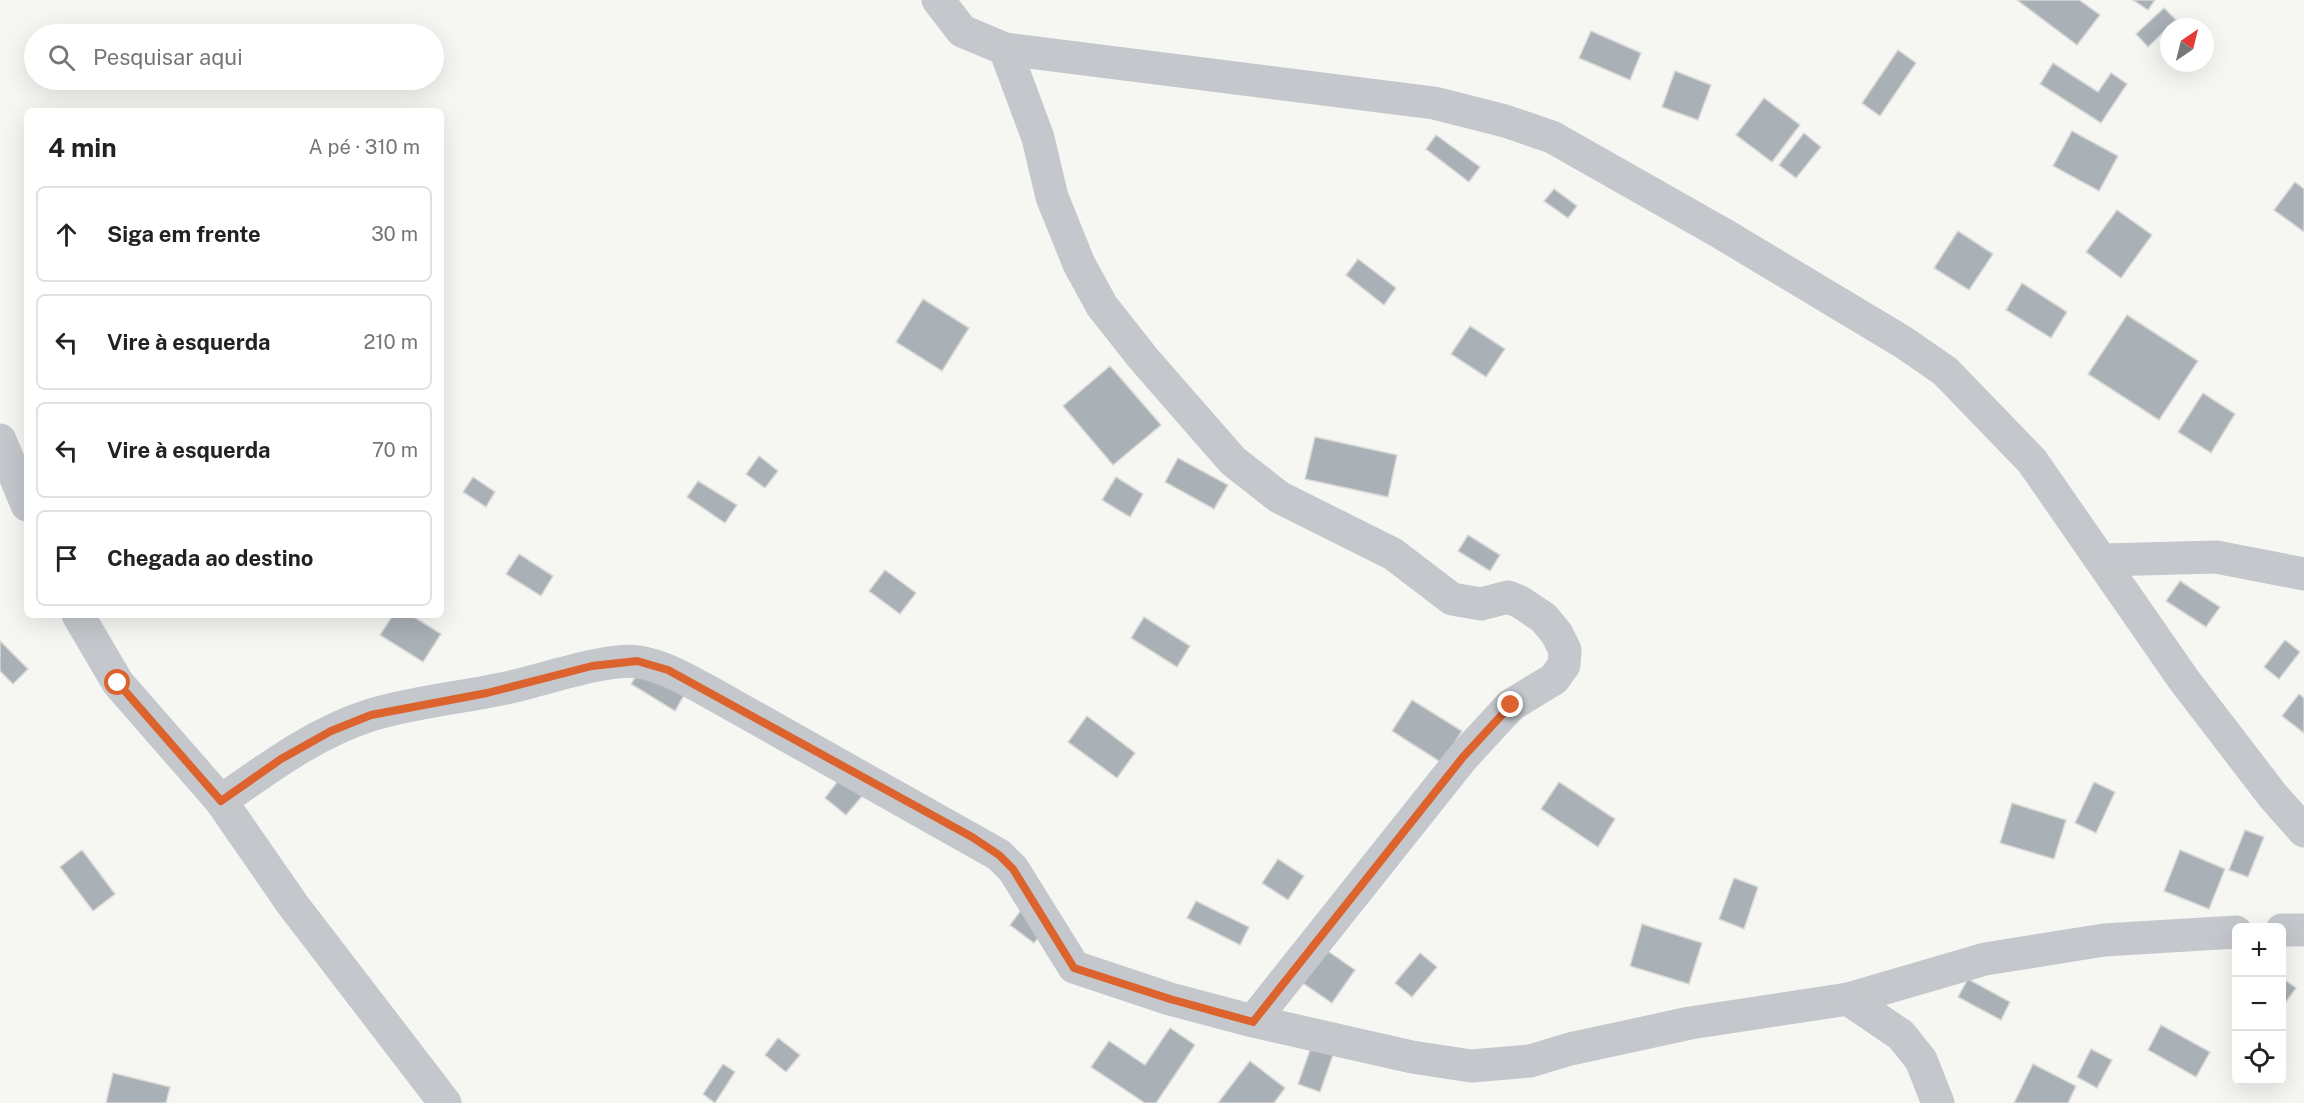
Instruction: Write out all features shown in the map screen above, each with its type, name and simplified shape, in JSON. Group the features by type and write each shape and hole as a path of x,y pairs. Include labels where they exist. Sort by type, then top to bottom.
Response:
{"street":[{"path":"938,0 962,31 1005,49 1434,103 1505,121 1552,137 1723,234 1903,342 1945,372 2032,461 2103,560 2184,680 2273,796 2304,831"},
{"path":"1005,49 1038,138 1052,197 1079,264 1102,306 1143,358 1233,461 1279,497 1394,554 1452,599 1481,604 1508,597 1520,602 1544,618 1557,634 1565,650 1564,665 1554,679 1511,705 1463,757 1253,1022"},
{"path":"0,440 24,498"},
{"path":"2103,560 2216,557 2304,574"},
{"path":"80,618 118,683 221,801 293,905 445,1103"},
{"path":"221,801 281,759 321,736 371,715 487,693 592,666 637,661 668,670 706,690 999,855 1013,869 1074,968 1170,999 1253,1022 1412,1057 1472,1066 1530,1061 1570,1049 1690,1023 1848,999 1985,959 2103,940 2232,932"},
{"path":"2286,930 2304,930"},
{"path":"1848,999 1901,1035 1921,1060 1938,1103"}],"building":[{"path":"2017,0 2079,0 2100,15 2077,45"},
{"path":"2133,0 2155,0 2148,10"},
{"path":"2164,8 2174,18 2160,18 2160,35 2148,47 2136,34"},
{"path":"1591,31 1641,53 1630,80 1579,58"},
{"path":"1898,50 1916,63 1880,116 1862,103"},
{"path":"2053,63 2098,92 2111,73 2127,84 2101,123 2040,84"},
{"path":"1675,71 1711,85 1698,120 1662,107"},
{"path":"1764,98 1800,125 1772,162 1736,135"},
{"path":"2072,131 2118,156 2099,191 2053,166"},
{"path":"1804,133 1821,147 1796,178 1779,165"},
{"path":"1436,135 1480,167 1469,182 1426,149"},
{"path":"2295,182 2304,189 2304,232 2274,210"},
{"path":"1554,189 1577,206 1568,218 1544,201"},
{"path":"2117,210 2152,235 2121,278 2086,252"},
{"path":"1958,231 1993,254 1969,290 1934,268"},
{"path":"1358,259 1396,288 1384,305 1346,275"},
{"path":"2022,283 2067,312 2051,338 2006,310"},
{"path":"923,299 969,328 942,371 896,342"},
{"path":"2127,315 2198,361 2159,420 2088,374"},
{"path":"1470,326 1505,349 1486,377 1451,354"},
{"path":"1110,366 1161,425 1113,465 1063,406"},
{"path":"2203,393 2235,414 2211,453 2178,432"},
{"path":"1315,437 1397,455 1388,497 1305,479"},
{"path":"759,456 778,471 765,488 746,474"},
{"path":"1178,458 1228,485 1214,509 1165,482"},
{"path":"473,477 495,492 486,507 463,492"},
{"path":"1116,477 1143,494 1130,517 1102,500"},
{"path":"698,481 737,505 725,523 687,497"},
{"path":"1468,535 1500,555 1490,571 1458,551"},
{"path":"519,554 553,576 541,596 506,574"},
{"path":"885,570 916,593 900,614 869,591"},
{"path":"2180,581 2220,607 2206,627 2166,601"},
{"path":"1144,617 1190,646 1177,667 1131,638"},
{"path":"391,618 416,618 441,634 423,662 380,635"},
{"path":"2285,640 2300,652 2279,679 2264,667"},
{"path":"0,641 28,669 13,684 0,671"},
{"path":"643,665 686,692 675,711 631,684"},
{"path":"2299,694 2304,698 2304,733 2282,716"},
{"path":"1412,700 1462,731 1442,763 1392,731"},
{"path":"1087,716 1135,753 1117,778 1068,742"},
{"path":"841,777 863,795 846,815 825,798"},
{"path":"1559,782 1615,819 1598,847 1541,809"},
{"path":"2094,782 2115,792 2096,833 2075,823"},
{"path":"2012,803 2066,820 2054,859 2000,843"},
{"path":"2245,830 2264,837 2248,877 2229,870"},
{"path":"82,850 115,894 93,911 60,867"},
{"path":"2180,850 2225,869 2209,909 2164,891"},
{"path":"1278,859 1304,876 1288,900 1262,883"},
{"path":"1734,878 1758,887 1744,929 1719,919"},
{"path":"1196,901 1249,927 1240,945 1187,918"},
{"path":"1022,909 1046,928 1034,943 1010,925"},
{"path":"1642,924 1702,943 1689,984 1630,966"},
{"path":"1319,945 1355,970 1332,1003 1297,979"},
{"path":"1420,953 1437,967 1412,997 1395,983"},
{"path":"1968,979 2010,1002 2001,1020 1958,997"},
{"path":"2286,981 2296,988 2286,1002"},
{"path":"2161,1025 2210,1052 2196,1077 2148,1050"},
{"path":"1170,1028 1195,1045 1156,1103 1145,1103 1091,1067 1109,1041 1145,1065"},
{"path":"778,1038 800,1055 786,1072 765,1055"},
{"path":"1313,1042 1335,1049 1320,1092 1298,1084"},
{"path":"2091,1049 2112,1060 2097,1088 2077,1077"},
{"path":"1250,1061 1285,1088 1274,1103 1218,1103"},
{"path":"723,1064 735,1072 715,1103 703,1094"},
{"path":"2033,1064 2076,1086 2068,1103 2014,1103"},
{"path":"113,1073 170,1087 166,1103 106,1103"}],"route":[{"path":"118,683 221,801 281,759 331,731 371,715 487,693 592,666 637,661 668,670 972,837 999,855 1013,869 1074,968 1170,999 1253,1022 1463,757 1511,705"}]}
